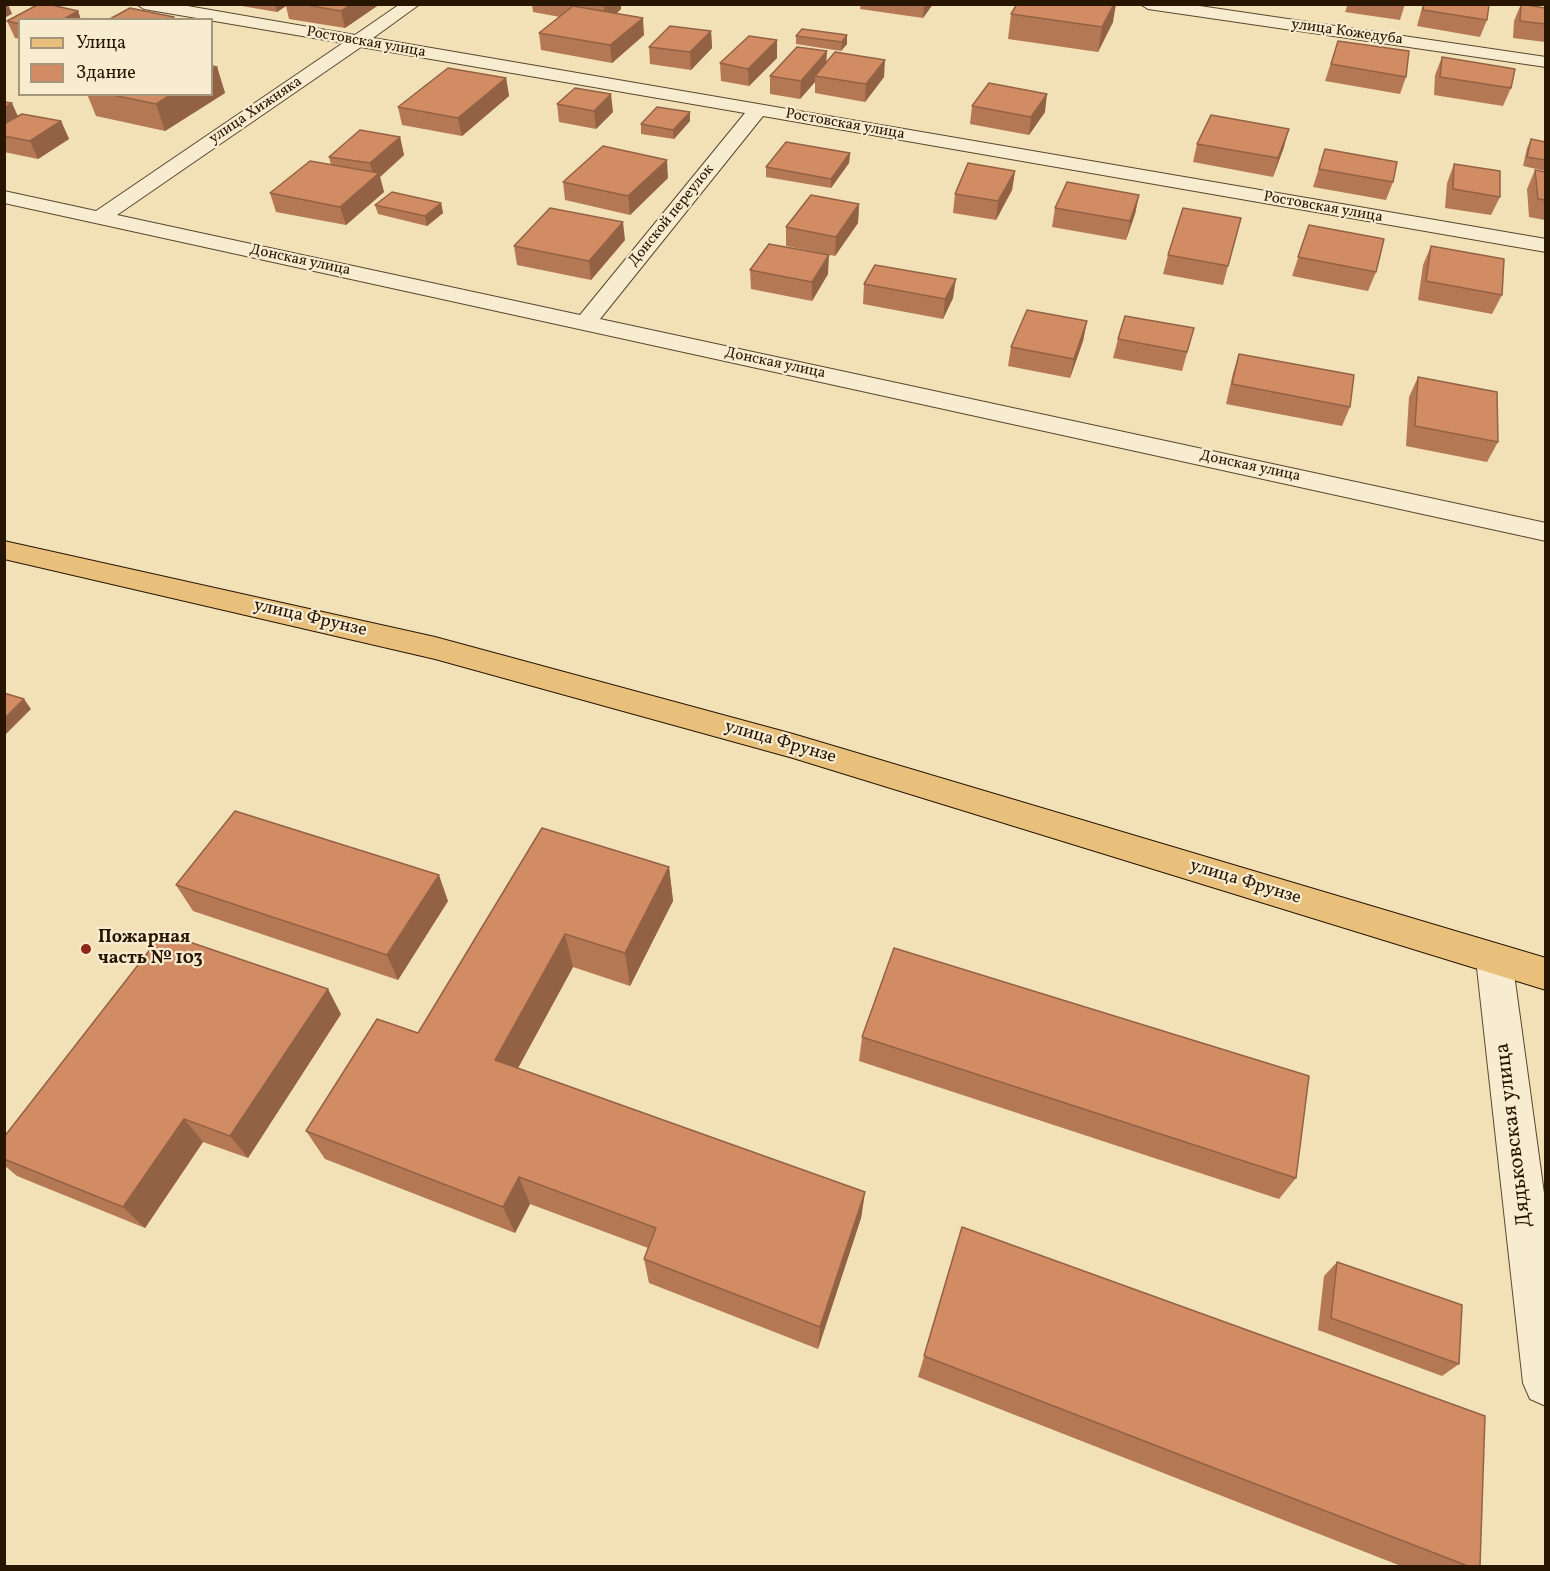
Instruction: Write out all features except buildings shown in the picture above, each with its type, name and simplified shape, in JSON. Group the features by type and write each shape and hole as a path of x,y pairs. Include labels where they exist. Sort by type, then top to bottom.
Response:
{"main road":[{"name":"улица Фрунзе","path":"4,550 435,648 793,746 1545,974"}],"street":[{"name":"Ростовская улица","path":"144,4 1545,246"},
{"name":"улица Хижняка","path":"99,218 412,4"},
{"name":"улица Кожедуба","path":"1148,4 1545,62"},
{"name":"Донской переулок","path":"586,322 758,110"},
{"name":"Донская улица","path":"4,197 1545,532"},
{"name":"Дядьковская улица","path":"1494,959 1545,1383"}],"place":[{"name":"Пожарная часть № 103","path":"86,949"}]}
